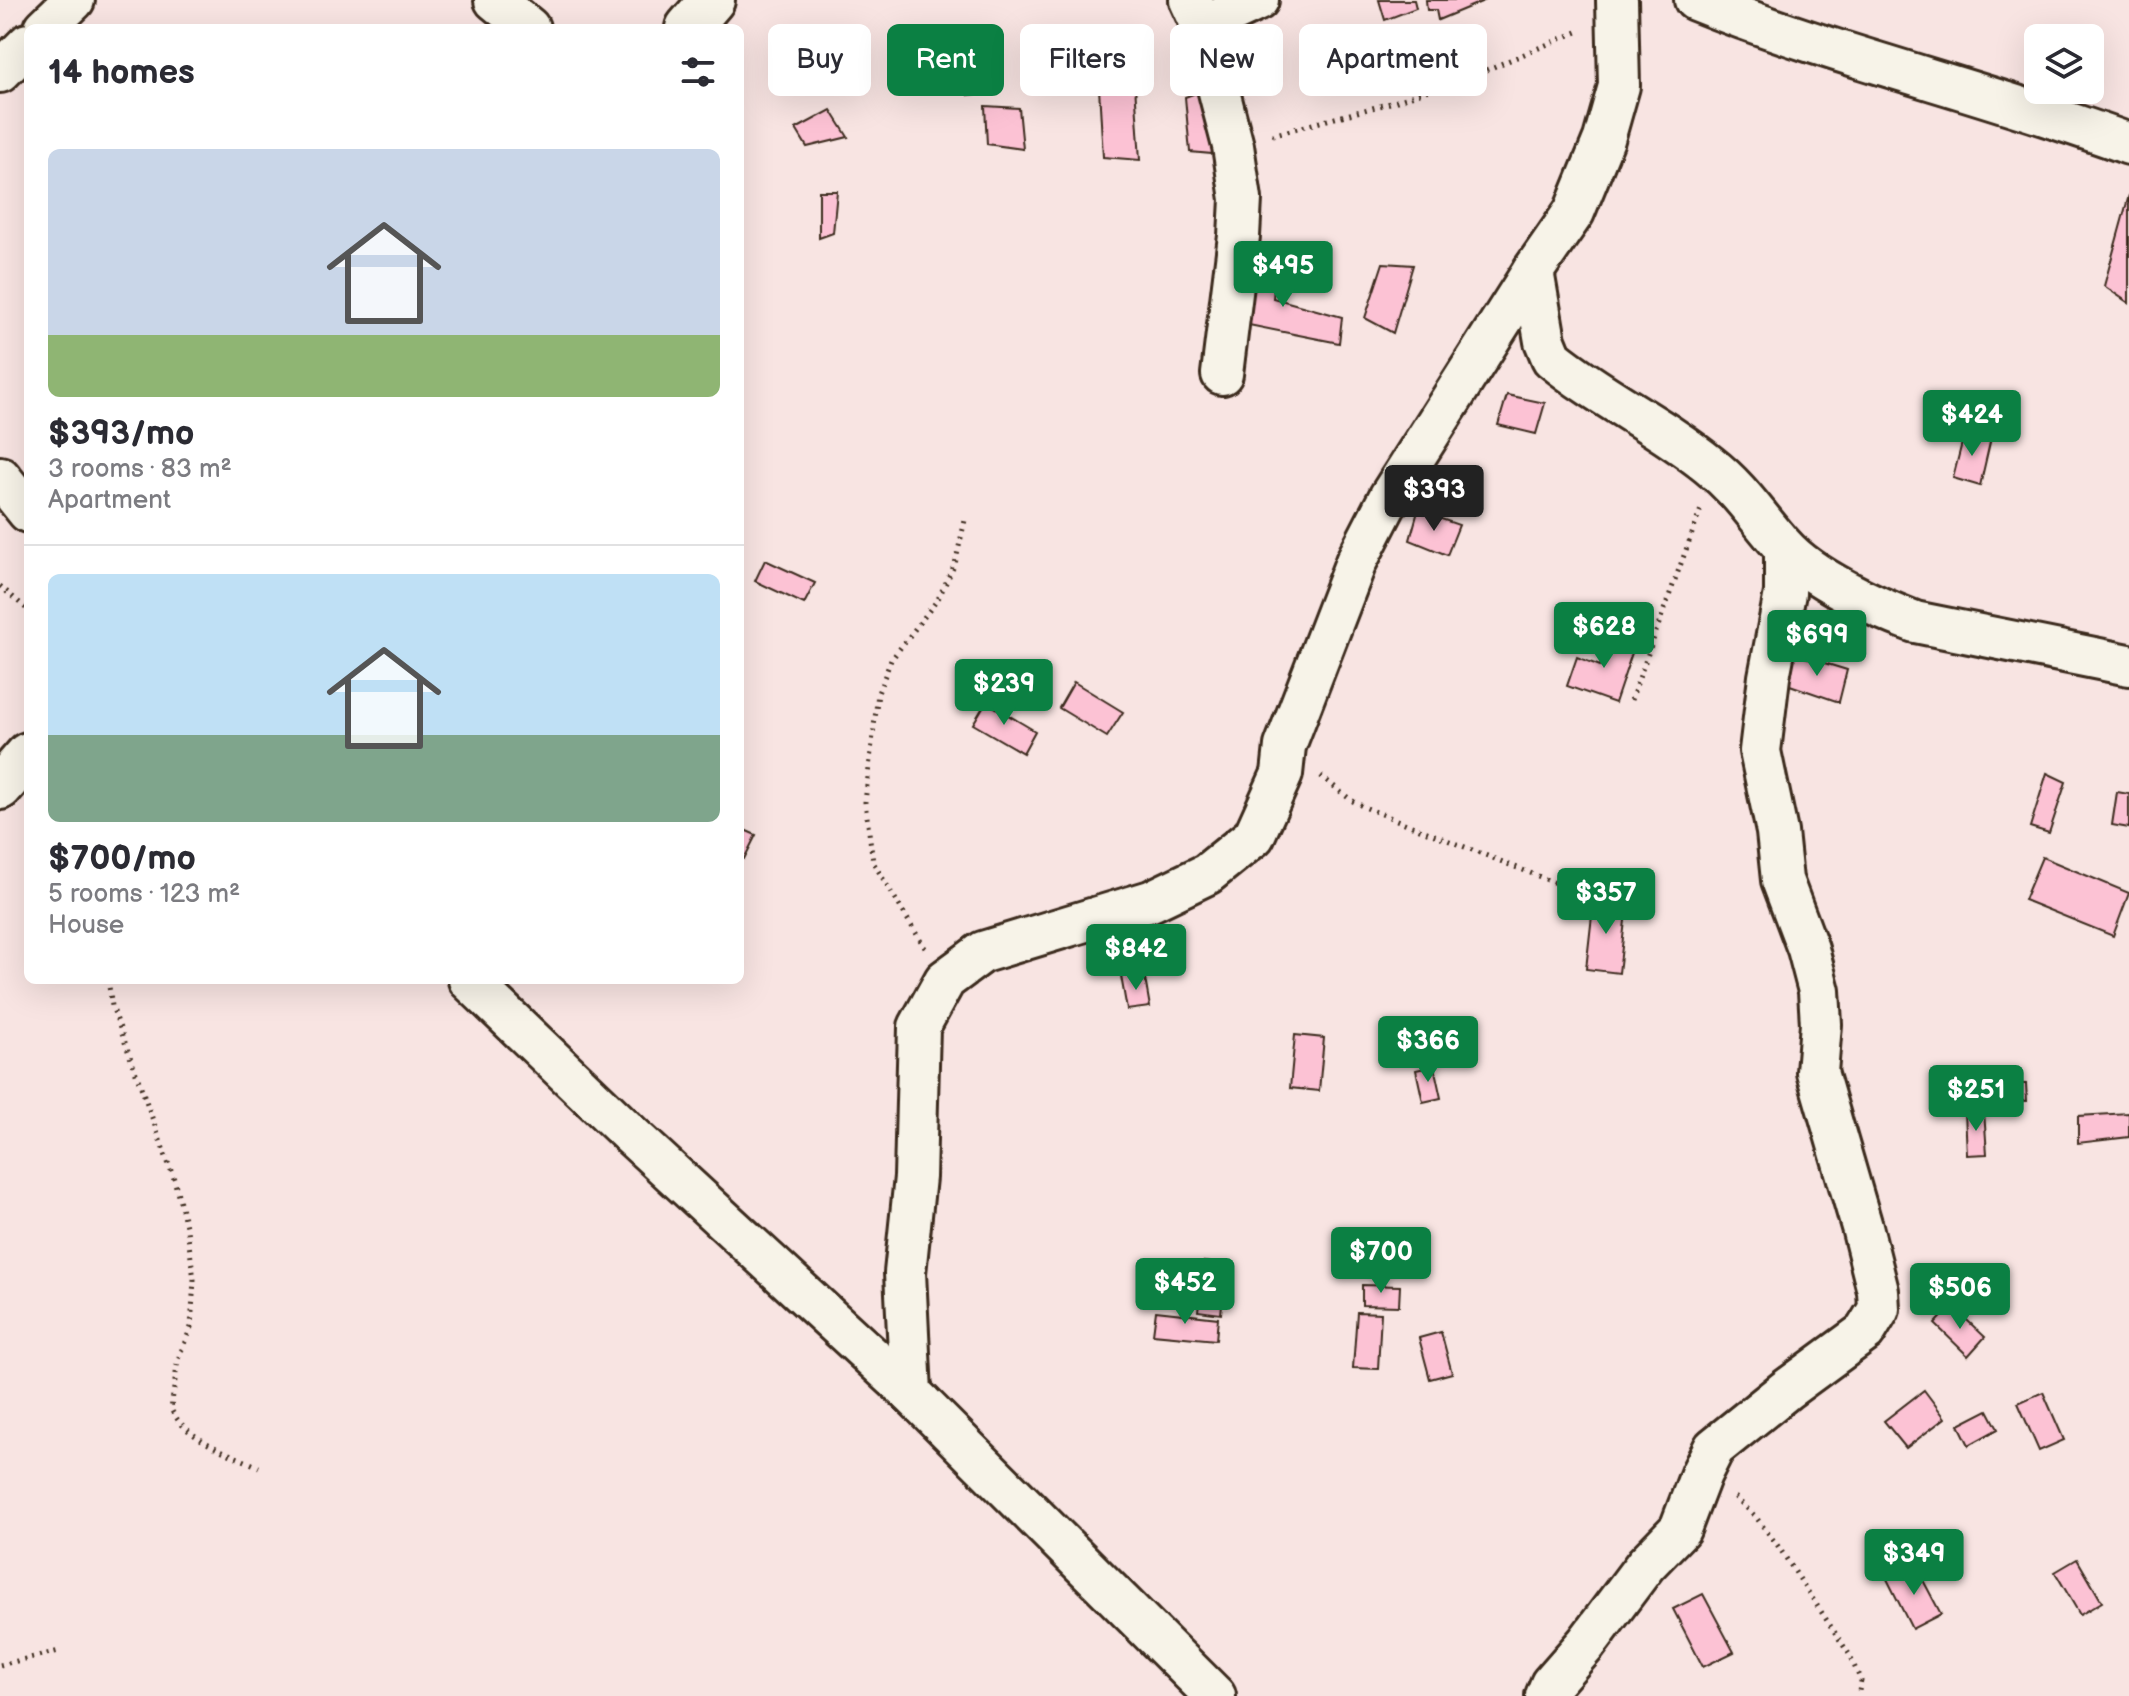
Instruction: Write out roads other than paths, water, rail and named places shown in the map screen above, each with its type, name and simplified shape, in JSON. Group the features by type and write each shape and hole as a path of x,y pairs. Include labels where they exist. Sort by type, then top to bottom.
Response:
{"street":[{"path":"49,24 74,0"},
{"path":"495,0 524,24"},
{"path":"691,24 712,0"},
{"path":"1222,374 1241,199 1233,146 1196,13 1258,0"},
{"path":"1695,0 1775,30 2078,125 2129,144"},
{"path":"911,1393 905,1273 915,1177 919,1027 945,980 983,952 1151,901 1207,874 1254,836 1282,774 1285,746 1356,562 1390,496 1574,212 1604,139 1619,86 1618,8"},
{"path":"0,72 24,48"},
{"path":"1533,271 1548,352"},
{"path":"1496,329 1548,352 1560,365 1707,463 1740,491 1785,549 1826,579 1884,611 1953,632 2120,653"},
{"path":"1546,1696 1551,1684 1586,1644 1646,1564 1680,1529 1714,1448 1865,1332 1879,1309 1878,1291 1862,1227 1817,1072 1821,1024 1819,991 1808,949 1782,880 1777,832 1760,751 1769,677 1785,593 1785,549"},
{"path":"0,787 24,760"},
{"path":"473,984 631,1135 911,1393 1215,1696"}]}
